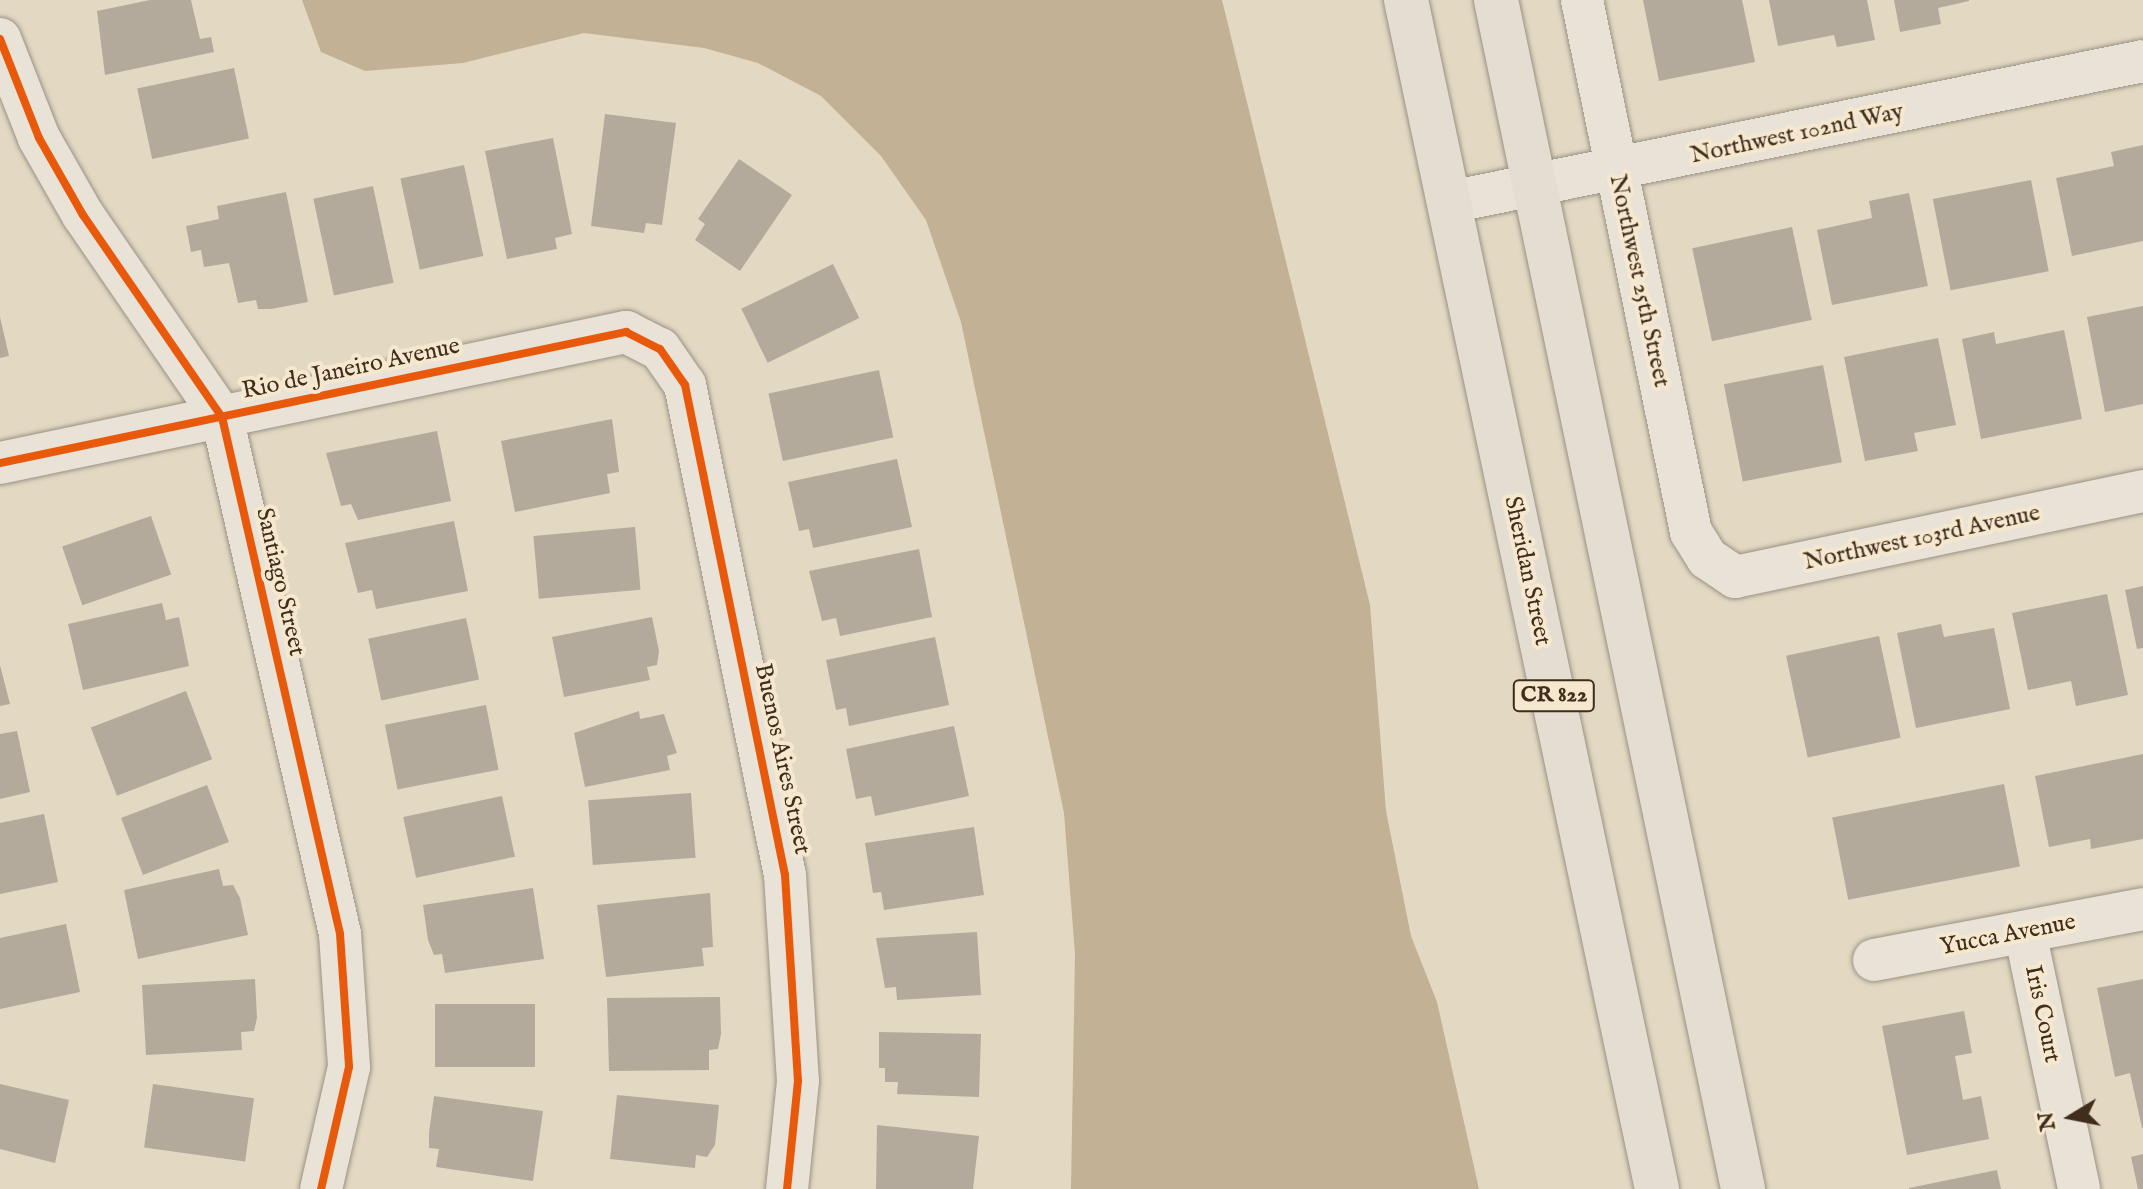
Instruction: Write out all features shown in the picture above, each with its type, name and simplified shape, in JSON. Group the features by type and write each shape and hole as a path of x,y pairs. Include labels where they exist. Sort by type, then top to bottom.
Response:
{"main road":[{"name":"Sheridan Street","path":"1406,0 1657,1189"},
{"path":"1496,0 1743,1189"}],"street":[{"name":"Northwest 25th Street","path":"1582,0 1691,532 1707,558"},
{"name":"Santiago Street","path":"0,39 39,138 83,215 222,417 340,934 349,1067 321,1189"},
{"name":"Northwest 102nd Way","path":"1450,202 1617,172 2143,61"},
{"name":"Rio de Janeiro Avenue","path":"0,463 626,332 660,349"},
{"name":"Buenos Aires Street","path":"660,349 685,385 785,875 798,1081 787,1189"},
{"name":"Northwest 103rd Avenue","path":"1707,558 1735,577 2143,491"},
{"name":"Yucca Avenue","path":"1874,960 2143,909"},
{"name":"Iris Court","path":"2025,932 2079,1189"}],"shaded area":[{"path":"302,0 1222,0 1370,605 1386,811 1411,936 1437,1002 1479,1189 1071,1189 1075,954 1064,813 961,322 926,220 881,156 821,96 758,63 704,48 584,33 463,63 365,71 321,52"}],"building":[{"path":"150,0 191,0 200,39 211,37 214,52 105,75 97,11"},
{"path":"1643,0 1742,0 1755,62 1659,81"},
{"path":"1769,0 1867,0 1875,40 1837,47 1834,35 1778,46"},
{"path":"1894,0 1969,1 1938,8 1941,24 1900,32"},
{"path":"234,68 249,138 152,159 137,89"},
{"path":"605,114 676,123 662,225 646,223 644,233 591,226"},
{"path":"553,138 572,234 555,238 557,249 507,259 485,151"},
{"path":"2143,145 2143,241 2072,256 2056,178 2114,166 2111,152"},
{"path":"739,159 792,195 740,271 695,240 705,224 698,219"},
{"path":"464,165 483,256 420,269 400,179"},
{"path":"2031,180 2049,271 1951,290 1933,199"},
{"path":"373,186 394,283 334,296 313,199"},
{"path":"286,192 308,302 271,309 258,309 256,300 238,303 229,263 204,267 201,250 191,252 186,226 219,219 217,206"},
{"path":"1909,193 1928,286 1832,305 1817,230 1872,218 1869,201"},
{"path":"1792,227 1812,320 1712,341 1692,248"},
{"path":"833,264 859,318 768,363 741,309"},
{"path":"2143,306 2143,404 2105,412 2087,317"},
{"path":"0,317 9,356 0,358"},
{"path":"2064,330 2082,419 1981,439 1962,339 1994,332 1996,344"},
{"path":"1938,338 1956,425 1914,433 1918,451 1865,461 1844,357"},
{"path":"1823,365 1842,462 1743,481 1724,384"},
{"path":"879,370 893,437 783,461 768,393"},
{"path":"612,419 619,472 607,474 610,493 515,512 501,441"},
{"path":"437,431 451,501 358,520 351,504 341,506 326,453"},
{"path":"897,459 912,527 813,548 809,529 799,531 788,482"},
{"path":"151,516 171,575 82,605 62,547"},
{"path":"454,521 468,591 376,609 372,590 358,593 345,543"},
{"path":"635,527 640,590 539,599 533,536"},
{"path":"919,549 932,617 840,636 836,618 822,621 809,571"},
{"path":"2143,586 2143,648 2137,649 2125,590"},
{"path":"2107,594 2128,695 2076,706 2071,681 2028,690 2012,613"},
{"path":"162,603 166,620 179,617 189,666 83,690 68,624"},
{"path":"652,617 659,651 657,665 647,667 650,680 564,697 552,637"},
{"path":"466,618 479,680 381,700 368,639"},
{"path":"1941,624 1944,637 1994,628 2010,709 1916,728 1897,633"},
{"path":"1879,636 1901,738 1808,757 1786,656"},
{"path":"935,637 949,705 849,726 846,708 836,710 826,660"},
{"path":"0,665 10,704 0,706"},
{"path":"186,691 212,759 117,796 91,728"},
{"path":"486,705 499,770 397,789 385,725"},
{"path":"639,711 640,719 664,714 677,753 667,756 670,770 585,787 574,733"},
{"path":"954,726 969,796 875,816 871,796 856,799 846,749"},
{"path":"17,731 30,792 0,799 0,734"},
{"path":"2143,754 2143,839 2091,849 2090,839 2049,847 2035,776"},
{"path":"2004,784 2020,866 1848,900 1832,817"},
{"path":"207,785 229,842 143,875 121,818"},
{"path":"691,793 696,858 593,865 588,800"},
{"path":"502,796 515,857 416,878 403,817"},
{"path":"44,814 58,882 0,894 0,823"},
{"path":"974,827 984,895 884,910 881,892 873,893 865,843"},
{"path":"219,869 223,886 233,885 240,898 248,935 138,959 124,890"},
{"path":"533,888 544,959 445,973 442,954 434,955 428,940 423,905"},
{"path":"710,893 713,947 702,948 704,966 606,977 597,905"},
{"path":"66,924 80,992 0,1009 0,938"},
{"path":"977,932 981,995 897,1000 896,987 885,988 876,938"},
{"path":"255,979 257,1018 254,1031 241,1032 242,1050 146,1055 142,985"},
{"path":"2143,979 2142,1128 2130,1073 2115,1077 2097,988"},
{"path":"720,997 721,1034 718,1049 709,1050 709,1070 609,1071 607,998"},
{"path":"435,1004 535,1004 535,1067 435,1067"},
{"path":"1964,1011 1972,1053 1955,1056 1963,1100 1981,1096 1989,1139 1907,1155 1882,1026"},
{"path":"879,1032 981,1034 979,1097 897,1094 898,1082 885,1082 885,1068 879,1068"},
{"path":"0,1084 69,1100 55,1163 0,1149"},
{"path":"153,1084 254,1098 245,1162 144,1147"},
{"path":"617,1095 719,1105 715,1145 707,1157 696,1155 695,1168 610,1159"},
{"path":"434,1096 543,1111 533,1181 436,1167 439,1149 429,1148"},
{"path":"877,1125 979,1136 973,1189 876,1189"},
{"path":"2143,1154 2143,1189 2138,1189 2131,1157"},
{"path":"1997,1170 2001,1189 1909,1189 1909,1188"}],"cycle path":[{"path":"0,39 39,138 83,215 222,417 340,934 349,1067 321,1189"},
{"path":"0,463 626,332 660,349 685,385 785,875 798,1081 787,1189"}]}
